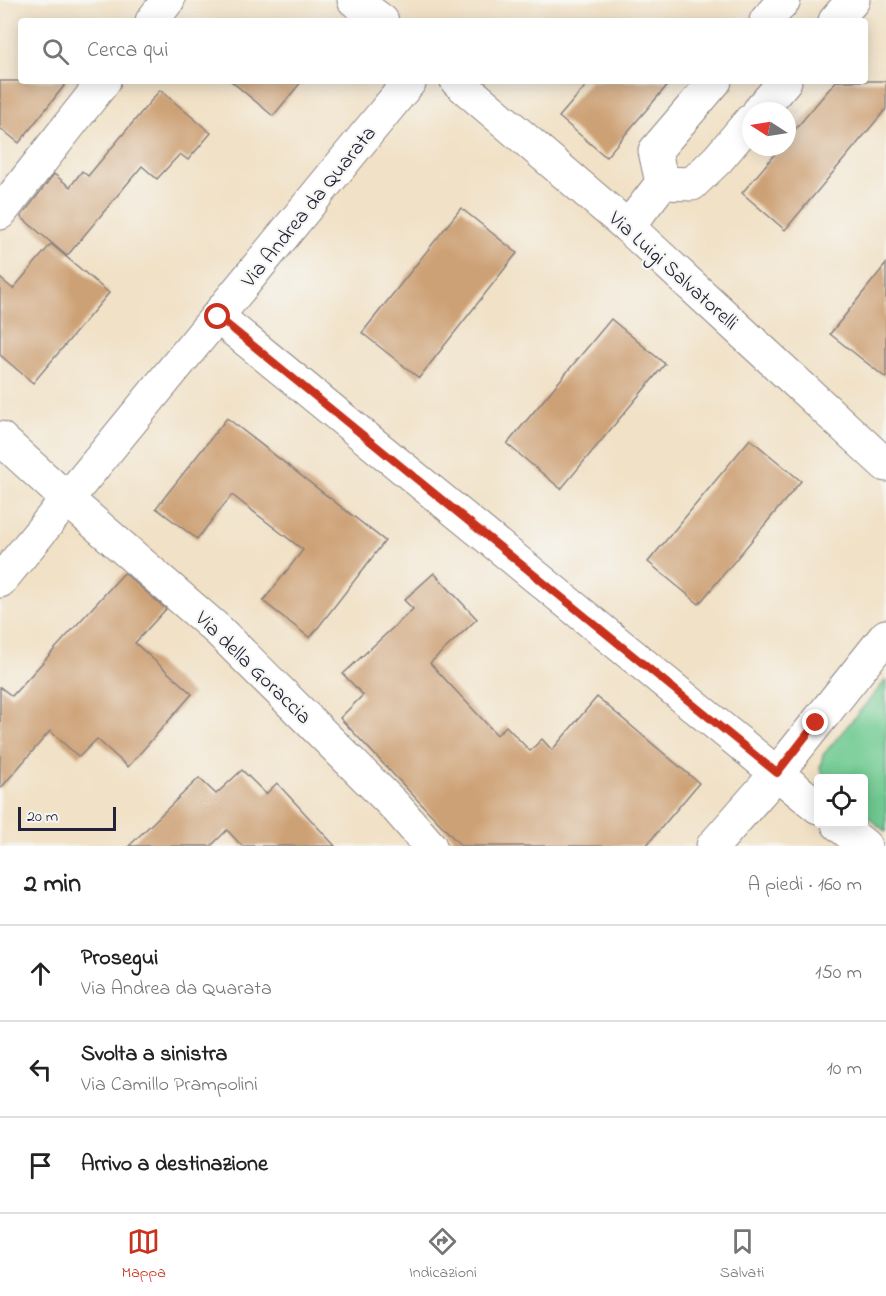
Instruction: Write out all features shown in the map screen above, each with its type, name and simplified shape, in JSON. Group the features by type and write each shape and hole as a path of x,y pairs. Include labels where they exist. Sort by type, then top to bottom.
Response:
{"street":[{"path":"154,18 168,0"},
{"path":"354,0 378,18"},
{"path":"769,18 784,0"},
{"path":"838,18 853,0"},
{"path":"0,213 102,84"},
{"name":"Via Andrea da Quarata","path":"0,581 408,84"},
{"name":"Via Luigi Salvatorelli","path":"461,84 628,227 886,465"},
{"path":"662,183 655,151 712,84"},
{"path":"662,183 692,184 718,159 742,131"},
{"path":"628,227 662,183"},
{"path":"218,317 814,803"},
{"name":"Via della Goraccia","path":"0,438 219,631 396,807 430,846"},
{"path":"713,846 777,773 886,636"},
{"path":"843,828 866,846"}],"green space":[{"path":"886,680 886,832 868,817 868,774 822,774 820,768 823,755"}],"building":[{"path":"0,81 18,81 18,84 66,84 19,143 0,128"},
{"path":"868,81 886,81 886,109 785,230 742,193 773,156 796,156 796,128 833,84 868,84"},
{"path":"235,84 300,84 273,116"},
{"path":"587,84 668,84 606,157 559,117"},
{"path":"160,90 211,133 188,160 180,154 157,179 142,166 67,256 21,217 54,174 70,187 82,171 88,176"},
{"path":"461,208 517,253 419,378 362,333"},
{"path":"51,244 109,293 33,383 0,355 0,278 13,289"},
{"path":"886,264 886,378 830,334"},
{"path":"611,319 665,364 561,489 507,444"},
{"path":"227,418 385,541 310,638 263,601 303,550 232,495 197,539 156,508"},
{"path":"750,439 801,481 699,604 648,562"},
{"path":"124,573 166,609 135,643 192,694 128,767 97,739 79,757 50,731 0,789 0,687 12,696"},
{"path":"434,573 477,619 430,663 497,735 506,726 530,751 542,739 552,750 597,697 699,783 646,846 461,846 340,718 363,695 343,674 413,609 404,600"},
{"path":"242,770 266,794 277,783 335,846 242,846 227,830 211,846 129,846 199,778 216,794"}],"route":[{"path":"218,317 777,773 816,723"}]}
